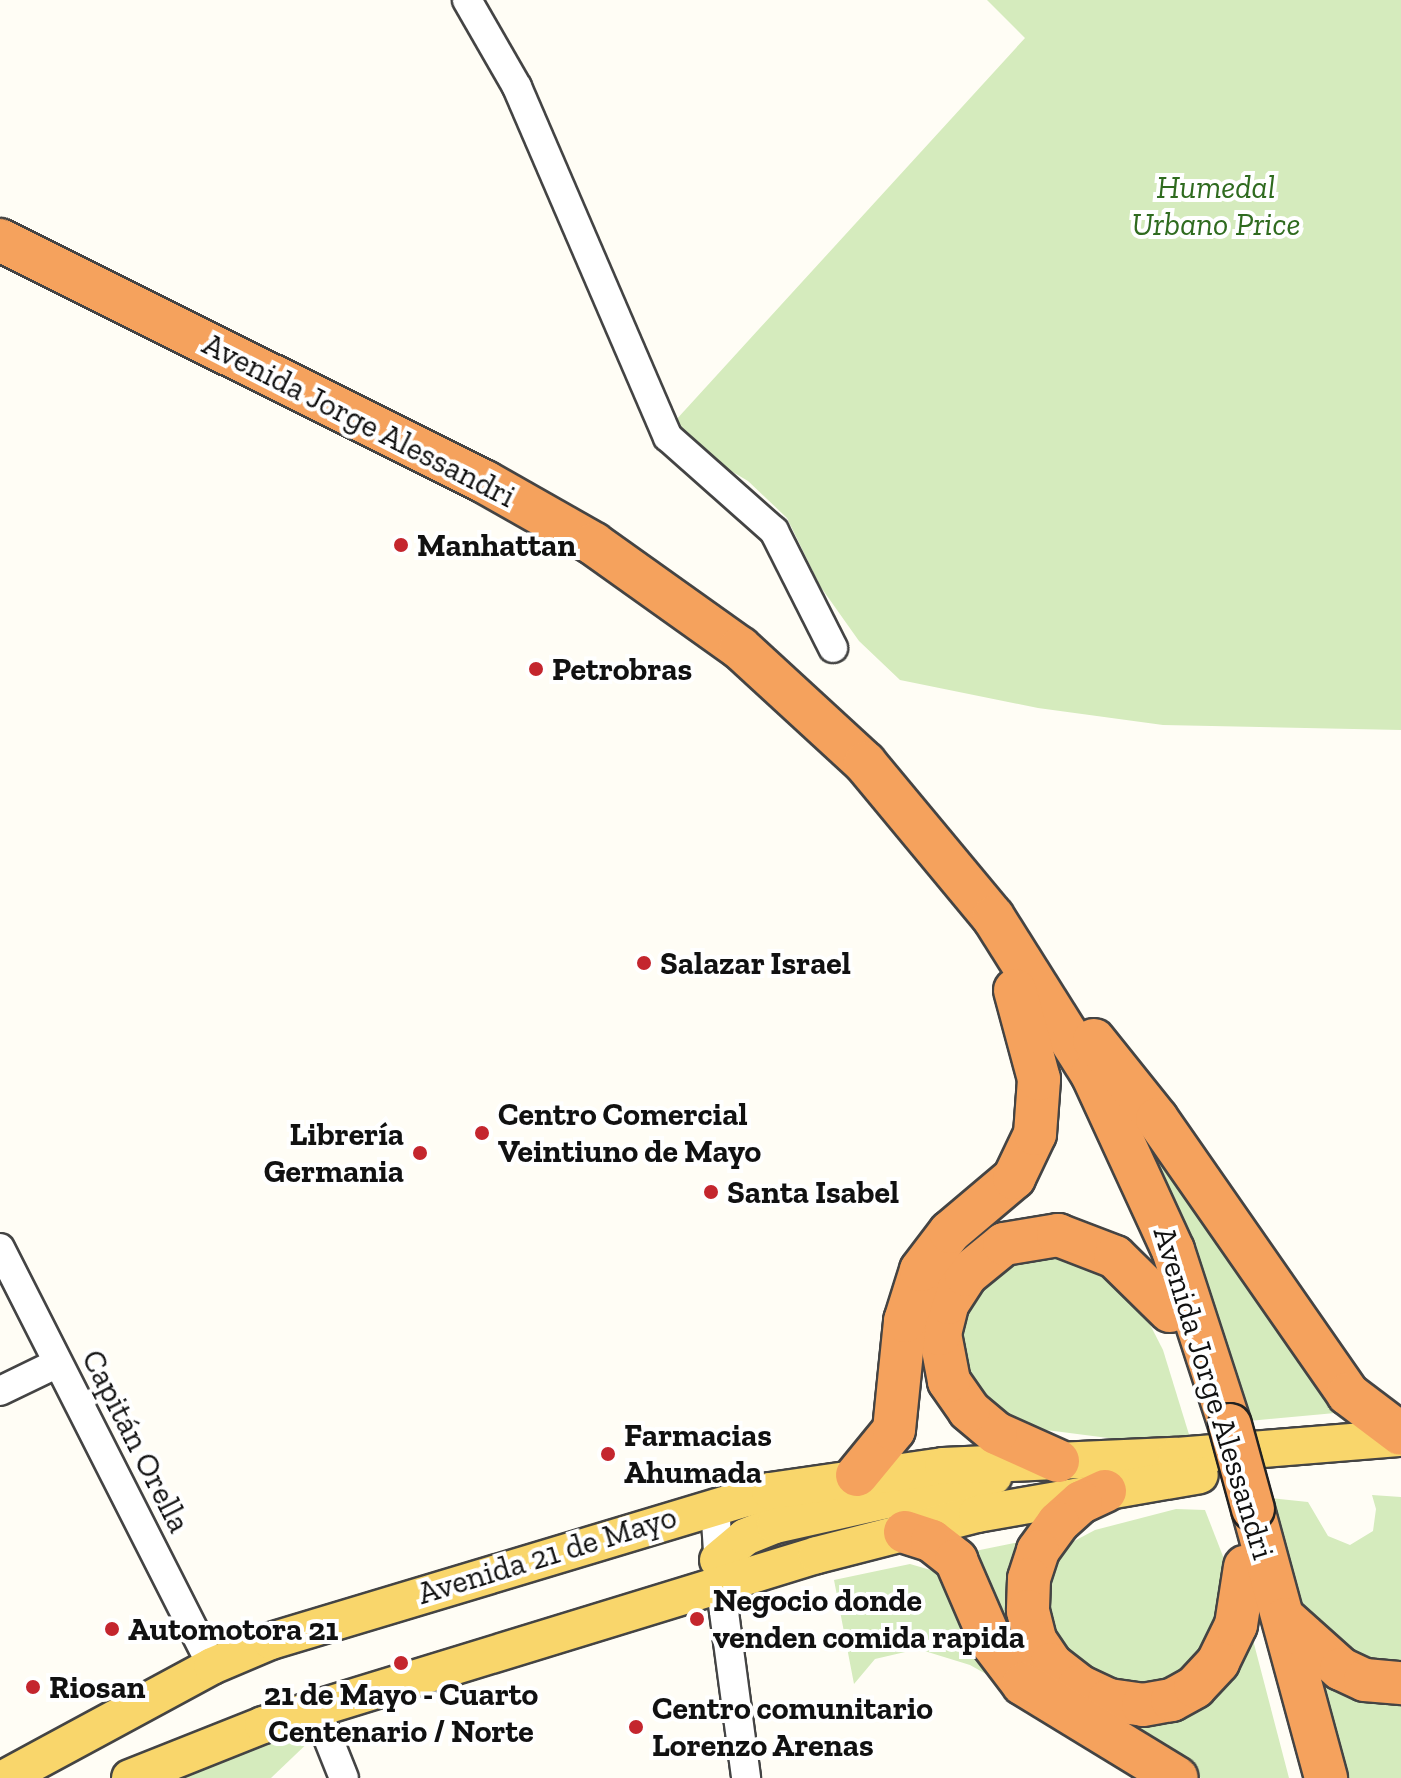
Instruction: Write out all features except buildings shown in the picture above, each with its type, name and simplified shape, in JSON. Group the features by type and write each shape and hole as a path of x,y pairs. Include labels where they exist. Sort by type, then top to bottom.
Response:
{"highway":[{"name":"Avenida Jorge Alessandri","path":"0,240 485,482 647,579 740,648 865,763 931,836 1021,978 1092,1074 1149,1189 1194,1307 1218,1426 1242,1510 1281,1614 1326,1778"},
{"name":"Avenida Jorge Alessandri","path":"0,266 483,505 650,609 740,678 835,767 1021,978 1097,1132 1218,1426"},
{"path":"1021,978 1142,1098 1348,1394 1401,1451"},
{"path":"857,1475 894,1430 905,1321 921,1270 950,1232 1014,1178 1035,1134 1039,1079 1021,978"},
{"path":"1045,1462 996,1433 969,1410 949,1381 940,1334 948,1303 966,1275 1004,1244 1058,1235 1115,1257 1170,1311"},
{"path":"1105,1491 1081,1502 1058,1523 1038,1551 1029,1579 1028,1611 1035,1640 1051,1664 1079,1686 1109,1700 1143,1705 1172,1700 1195,1687 1212,1671 1236,1625 1245,1567"},
{"name":"Avenida Jorge Alessandri","path":"1242,1510 1245,1567 1303,1778"},
{"path":"905,1532 932,1541 956,1560 992,1643 1023,1684 1177,1778"},
{"path":"1281,1614 1309,1646 1341,1669 1365,1680 1401,1683"}],"main road":[{"name":"Avenida 21 de Mayo","path":"5,1778 212,1666 369,1608 715,1505 857,1475 1269,1448 1401,1451"},
{"path":"130,1778 316,1708 719,1571 1105,1491 1237,1470 1401,1451"},
{"path":"719,1571 745,1537 775,1525 953,1489 1045,1462"}],"street":[{"path":"467,0 517,87 668,437 774,531 833,648"},
{"name":"Capitán Orella","path":"0,1248 212,1666"},
{"path":"0,1391 58,1363"},
{"path":"715,1505 719,1571 746,1778"},
{"path":"316,1708 344,1778"}],"green space":[{"name":"Humedal Urbano Price","path":"987,0 1401,0 1401,730 1163,725 1038,708 900,680 859,641 820,586 787,518 748,481 709,458 675,421 1025,38"},
{"path":"1136,1117 1346,1412 1249,1421 1199,1261"},
{"path":"1075,1251 1138,1301 1163,1350 1191,1441 1116,1439 1023,1427 975,1397 955,1325 990,1265"},
{"path":"1372,1495 1401,1497 1401,1675 1374,1674 1300,1606 1270,1498 1308,1502 1328,1536 1350,1545 1373,1531 1376,1509"},
{"path":"1176,1509 1205,1510 1226,1564 1233,1609 1173,1688 1082,1678 1036,1609 1061,1548 1095,1530"},
{"path":"1034,1539 1020,1622 1145,1717 1247,1617 1289,1778 1201,1778 1027,1676 970,1552"},
{"path":"910,1564 941,1573 1011,1688 970,1665 918,1649 875,1659 854,1684 834,1580"},
{"path":"1310,1659 1401,1693 1401,1778 1342,1778"},
{"path":"305,1725 316,1735 271,1778 161,1778"}],"place":[{"name":"Manhattan","path":"401,545"},
{"name":"Petrobras","path":"536,669"},
{"name":"Salazar Israel","path":"644,963"},
{"name":"Centro Comercial Veintiuno de Mayo","path":"482,1133"},
{"name":"Librería Germania","path":"420,1153"},
{"name":"Santa Isabel","path":"711,1192"},
{"name":"Farmacias Ahumada","path":"608,1454"},
{"name":"Negocio donde venden comida rapida","path":"697,1619"},
{"name":"Automotora 21","path":"112,1629"},
{"name":"21 de Mayo - Cuarto Centenario / Norte","path":"401,1663"},
{"name":"Riosan","path":"33,1687"},
{"name":"Centro comunitario Lorenzo Arenas","path":"636,1727"}]}
